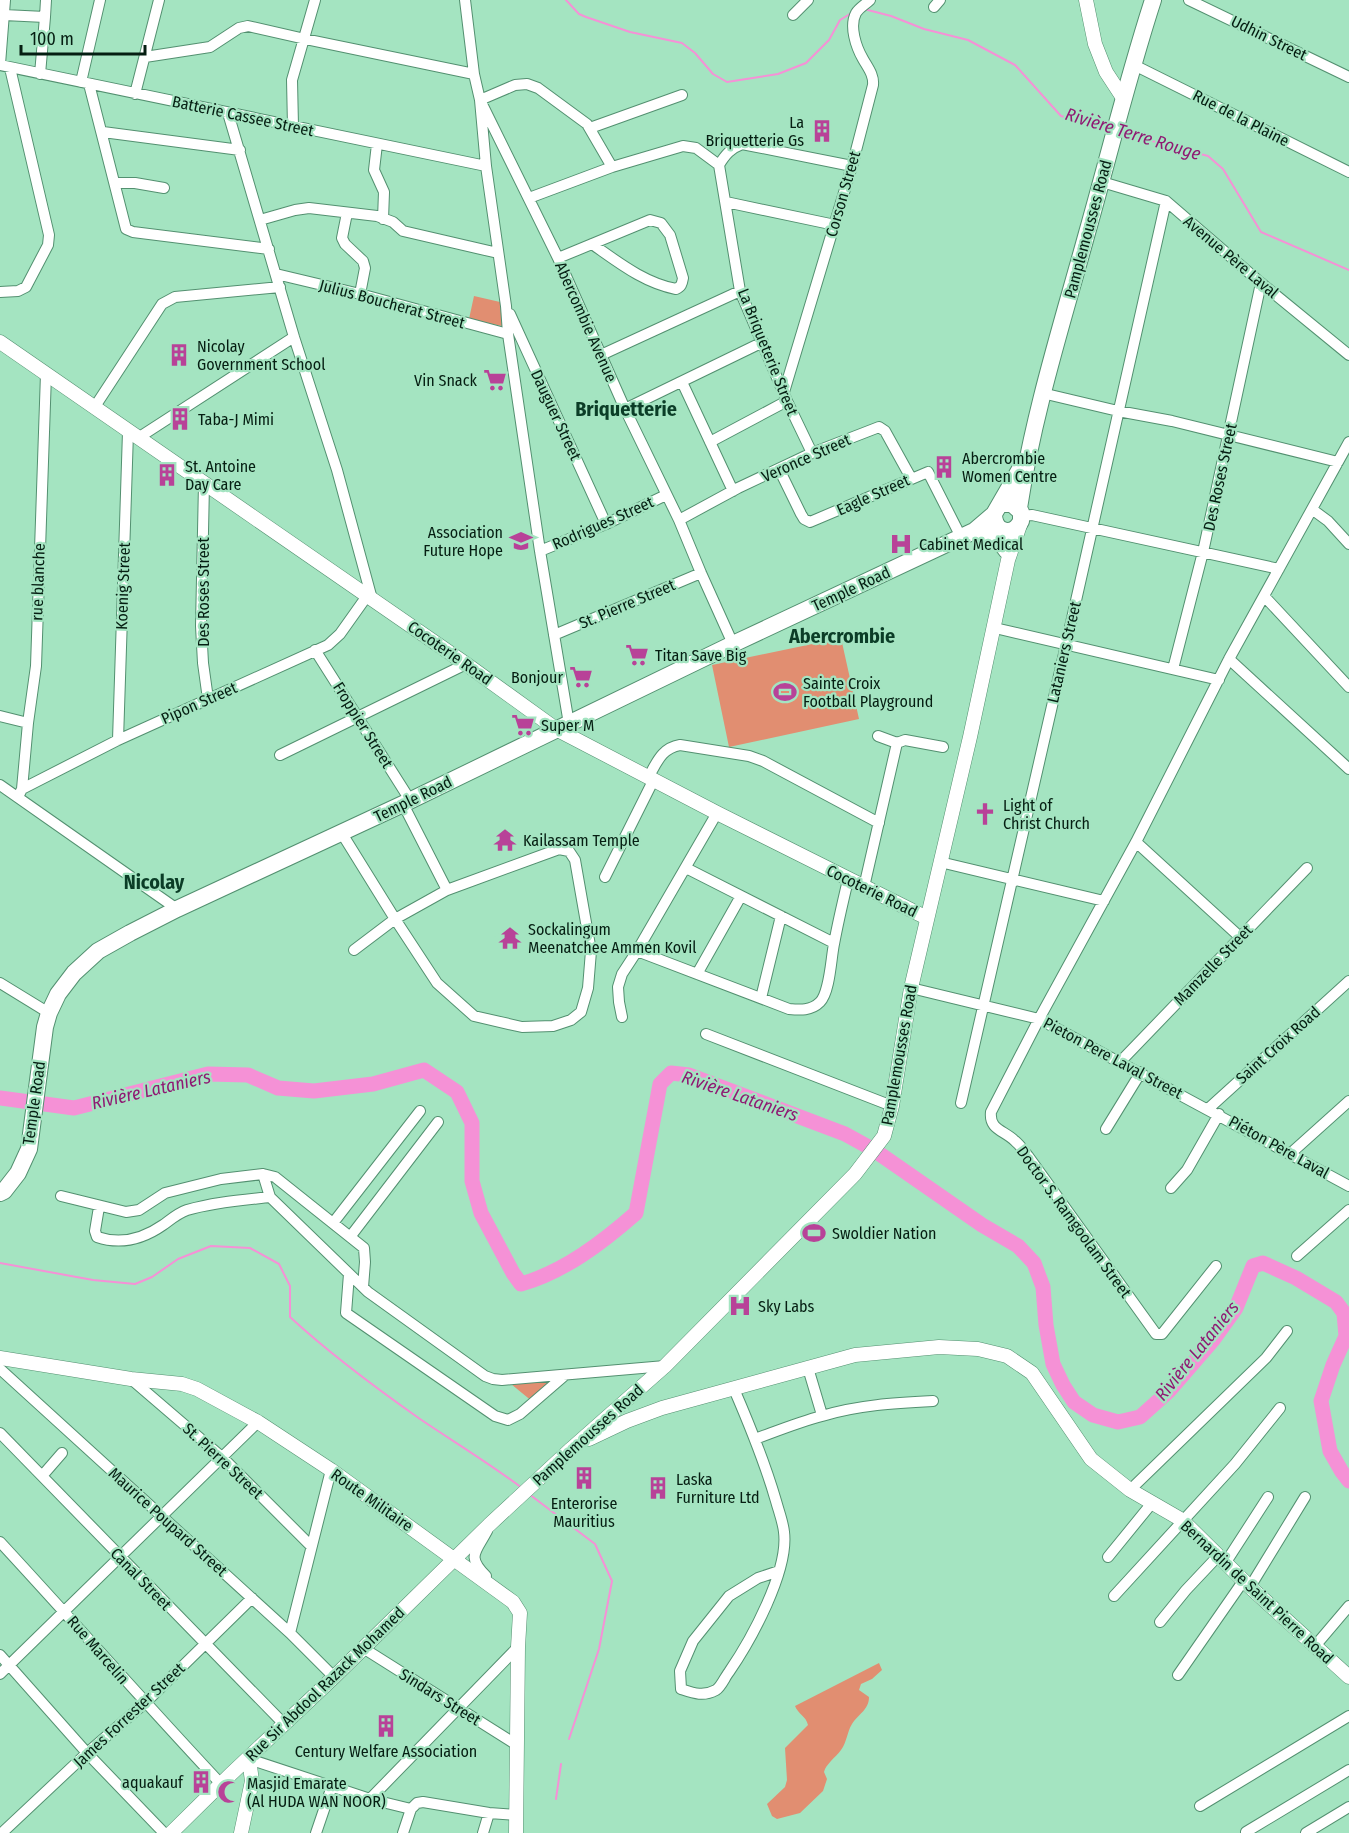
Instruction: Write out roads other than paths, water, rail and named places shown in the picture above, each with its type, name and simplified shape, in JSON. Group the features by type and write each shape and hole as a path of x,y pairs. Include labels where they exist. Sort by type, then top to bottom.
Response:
{"main road":[{"path":"1086,0 1095,44 1106,72 1124,98"},
{"name":"Pamplemousses Road","path":"454,1560 571,1449 665,1366 855,1174 884,1136 892,1106 911,988 994,628 1008,556 998,523 1026,458 1132,64 1154,0"},
{"name":"Cocoterie Road","path":"0,342 466,664 609,758 927,918"},
{"path":"998,523 997,538 1008,556"},
{"name":"Temple Road","path":"0,1193 18,1173 29,1149 45,1027 49,1013 68,980 98,951 177,909 406,802 733,644 998,523"},
{"name":"Bernardin de Saint Pierre Road","path":"571,1449 605,1431 662,1408 855,1355 939,1347 978,1349 1007,1356 1032,1373 1091,1458 1130,1490 1182,1520 1247,1584 1349,1677"},
{"name":"Route Militaire","path":"0,1358 131,1379 182,1384 197,1389 258,1422 331,1470 513,1602 520,1613 516,1833"},
{"path":"626,1400 642,1415"},
{"name":"Bernardin de Saint Pierre Road","path":"626,1400 638,1405 662,1408"},
{"name":"Rue Sir Abdool Razack Mohamed","path":"170,1833 454,1560"},
{"path":"241,1833 252,1781 249,1759"}],"street":[{"path":"0,292 18,291 26,287 48,245 49,235 3,66 5,0"},
{"path":"40,74 46,0"},
{"path":"100,0 85,83 103,132 126,229 268,249"},
{"path":"135,94 159,0"},
{"path":"293,126 292,80 315,0"},
{"path":"465,0 474,74 480,100 486,166 508,334 554,634 563,726"},
{"path":"793,15 808,0"},
{"name":"Udhin Street","path":"1189,0 1349,77"},
{"name":"Corson Street","path":"785,397 852,166 874,80 859,52 853,28 854,17 858,10 869,1"},
{"path":"4,15 45,17"},
{"path":"145,57 210,47 239,28 248,26 474,74"},
{"name":"Rue de la Plaine","path":"1132,64 1349,172"},
{"name":"Batterie Cassee Street","path":"3,66 486,166"},
{"path":"480,100 514,86 527,84 538,88 584,120 612,167"},
{"path":"590,128 682,95"},
{"name":"Abercombie Avenue","path":"480,100 558,258 625,409 679,520 733,644"},
{"path":"228,113 294,337 338,470 369,597"},
{"path":"103,132 240,150"},
{"path":"377,144 374,170 384,192 383,219"},
{"path":"529,198 612,167 683,146 696,148 719,165 726,154 742,144 852,166"},
{"name":"La Briqueterie Street","path":"719,165 740,291 785,397 812,453"},
{"name":"Avenue Père Laval","path":"1102,182 1166,201 1349,355"},
{"path":"115,183 135,183 165,188"},
{"name":"Lataniers Street","path":"961,1103 1166,201"},
{"path":"726,202 835,225"},
{"path":"260,220 309,208 347,213 383,219 393,222 404,231 498,253"},
{"path":"347,213 342,238 345,244 363,261 365,268 360,294"},
{"path":"558,258 650,220 661,223 670,235 683,278 681,286 676,289 653,282 592,244"},
{"name":"Julius Boucherat Street","path":"276,274 508,334"},
{"name":"Des Roses Street","path":"1173,669 1203,552 1261,283"},
{"path":"94,408 162,304 175,297 280,287"},
{"path":"601,355 740,291"},
{"name":"Dauguer Street","path":"506,306 606,524"},
{"path":"133,435 294,337"},
{"path":"625,409 763,342"},
{"name":"rue blanche","path":"20,793 36,666 45,374"},
{"path":"682,382 733,491"},
{"path":"1042,393 1172,421 1338,462"},
{"path":"710,442 785,397"},
{"name":"Veronce Street","path":"679,520 812,453 879,427 885,431 911,478"},
{"name":"Koenig Street","path":"118,740 133,435"},
{"path":"1039,1019 1136,842 1229,659 1349,442"},
{"name":"Eagle Street","path":"778,469 804,519 810,522 926,472 998,523"},
{"name":"Des Roses Street","path":"204,484 201,626 208,699"},
{"name":"Rodrigues Street","path":"540,551 606,524 666,495"},
{"path":"1313,510 1328,521 1349,544"},
{"path":"998,523 1032,515 1279,569"},
{"name":"St. Pierre Street","path":"554,634 701,573"},
{"path":"1264,596 1349,687"},
{"name":"Pipon Street","path":"20,793 118,740 328,645 340,634 369,597"},
{"path":"994,628 1219,680"},
{"name":"Froppier Street","path":"315,650 358,717 406,802 447,890"},
{"path":"1229,659 1349,769"},
{"path":"280,755 466,664"},
{"path":"0,716 28,723"},
{"path":"878,736 897,743 905,740 943,747"},
{"path":"864,887 897,743"},
{"path":"605,877 661,755 675,745 749,756 776,767 879,823"},
{"path":"0,785 20,793 177,909"},
{"path":"622,1017 619,1002 620,979 717,813"},
{"path":"341,832 395,920 436,983 474,1016 522,1027 553,1026 571,1020 581,1012 588,988 591,951 575,860 569,851 559,849 447,890 395,920 354,950"},
{"path":"1136,842 1240,937"},
{"path":"940,862 1104,901"},
{"path":"686,868 834,943"},
{"name":"Mamzelle Street","path":"1120,1062 1307,868"},
{"path":"637,951 789,1009 806,1010 822,1001 848,879"},
{"path":"697,974 741,896"},
{"path":"761,998 781,916"},
{"name":"Saint Croix Road","path":"1208,1108 1349,981"},
{"path":"0,983 49,1013"},
{"name":"Pieton Pere Laval Street","path":"911,988 1039,1019 1208,1108"},
{"name":"Doctor S. Ramgoolam Street","path":"1039,1019 991,1112 994,1128 1013,1139 1028,1156 1157,1335 1162,1334 1216,1266"},
{"path":"706,1034 892,1106"},
{"path":"1106,1129 1141,1072"},
{"path":"1290,1154 1349,1101"},
{"name":"Piéton Père Laval","path":"1208,1108 1290,1154 1346,1180"},
{"path":"333,1222 420,1111"},
{"path":"1171,1188 1187,1170 1219,1114"},
{"path":"350,1237 438,1122"},
{"path":"263,1174 270,1197 363,1287 485,1376 502,1380 665,1366"},
{"path":"61,1197 126,1212 139,1210 165,1193 221,1179 263,1174 275,1178 364,1248 363,1287"},
{"path":"99,1207 95,1232 97,1237 126,1241 150,1234 183,1211 206,1205 270,1197"},
{"path":"1297,1256 1349,1210"},
{"path":"349,1274 346,1313 495,1416 508,1420 520,1414 564,1375"},
{"path":"1130,1490 1266,1358 1287,1331"},
{"path":"807,1368 822,1415"},
{"name":"Maurice Poupard Street","path":"0,1370 252,1598 334,1677"},
{"name":"St. Pierre Street","path":"131,1379 223,1458 310,1546"},
{"path":"734,1389 772,1487 784,1532 785,1550 779,1571 771,1594 741,1654 717,1689 697,1695 681,1689 680,1671 693,1641 729,1596 758,1578 779,1571"},
{"path":"755,1439 822,1415 884,1404 933,1401"},
{"path":"1114,1596 1235,1464 1280,1408"},
{"path":"0,1674 258,1422"},
{"name":"Canal Street","path":"0,1433 284,1724"},
{"path":"42,1476 62,1453"},
{"path":"290,1633 310,1546 331,1470"},
{"path":"1160,1622 1186,1590 1222,1559 1268,1497"},
{"path":"1178,1675 1247,1584 1305,1497"},
{"path":"1108,1557 1152,1503"},
{"path":"489,1525 475,1553 474,1560 477,1568 501,1593"},
{"name":"Rue Marcelin","path":"0,1542 221,1784"},
{"name":"James Forrester Street","path":"3,1830 145,1703 252,1598"},
{"path":"1315,1646 1349,1606"},
{"path":"370,1799 518,1647"},
{"name":"Sindars Street","path":"363,1648 517,1745"},
{"path":"0,1655 87,1753 170,1833"},
{"path":"1200,1806 1349,1716"},
{"path":"249,1759 370,1799 411,1809"},
{"path":"1246,1832 1349,1770"},
{"path":"316,1833 332,1786"},
{"path":"403,1833 411,1809 417,1803 423,1802 489,1813 517,1815"},
{"path":"1306,1833 1349,1807"},
{"path":"483,1833 489,1813"}],"waterway":[{"path":"566,0 579,14 586,17 630,32 682,43 695,53 713,74 727,82 778,74 806,63 829,40 840,20 853,12"},
{"name":"Rivière Terre Rouge","path":"864,9 891,16 924,29 968,40 1015,65 1061,116 1107,130"},
{"name":"Rivière Terre Rouge","path":"1122,133 1208,156 1223,169 1261,232 1349,270"},
{"name":"Rivière Lataniers","path":"0,1098 74,1108 208,1074 248,1075 278,1088 314,1091 373,1084 424,1070 457,1092 472,1123 472,1181 481,1213 521,1284 568,1264 610,1235 636,1213 660,1084 671,1073 689,1075 845,1134 874,1150 982,1225 1018,1246 1034,1263 1043,1287 1046,1325 1053,1364 1074,1402 1093,1415 1118,1422 1140,1417 1168,1392 1213,1340 1236,1308 1253,1266 1263,1263 1296,1278 1336,1302 1344,1313 1346,1336 1321,1401 1330,1451 1349,1481"},
{"path":"0,1263 93,1280 135,1284 152,1277 178,1259 211,1246 250,1248 279,1264 290,1286 290,1317 305,1331 420,1419 522,1488"},
{"path":"529,1494 595,1544 612,1581 599,1649 569,1739"},
{"path":"556,1799 561,1764"}],"place":[{"name":"La Briquetterie Gs","path":"822,131"},
{"name":"Nicolay Government School","path":"179,355"},
{"name":"Vin Snack","path":"495,380"},
{"name":"Taba-J Mimi","path":"180,419"},
{"name":"Abercrombie Women Centre","path":"944,467"},
{"name":"St. Antoine Day Care","path":"167,475"},
{"name":"Association Future Hope","path":"521,541"},
{"name":"Cabinet Medical","path":"901,544"},
{"name":"Titan Save Big","path":"637,655"},
{"name":"Bonjour","path":"581,677"},
{"name":"Sainte Croix Football Playground","path":"785,692"},
{"name":"Super M","path":"523,725"},
{"name":"Light of Christ Church","path":"985,814"},
{"name":"Kailassam Temple","path":"505,840"},
{"name":"Sockalingum Meenatchee Ammen Kovil","path":"510,938"},
{"name":"Swoldier Nation","path":"814,1233"},
{"name":"Sky Labs","path":"740,1306"},
{"name":"Enterorise Mauritius","path":"584,1478"},
{"name":"Laska Furniture Ltd","path":"658,1488"},
{"name":"Century Welfare Association","path":"386,1726"},
{"name":"aquakauf","path":"201,1782"},
{"name":"Masjid Emarate (Al HUDA WAN NOOR)","path":"229,1792"}],"district":[{"name":"Briquetterie","path":"626,409"},
{"name":"Abercrombie","path":"842,636"},
{"name":"Nicolay","path":"154,882"}]}
